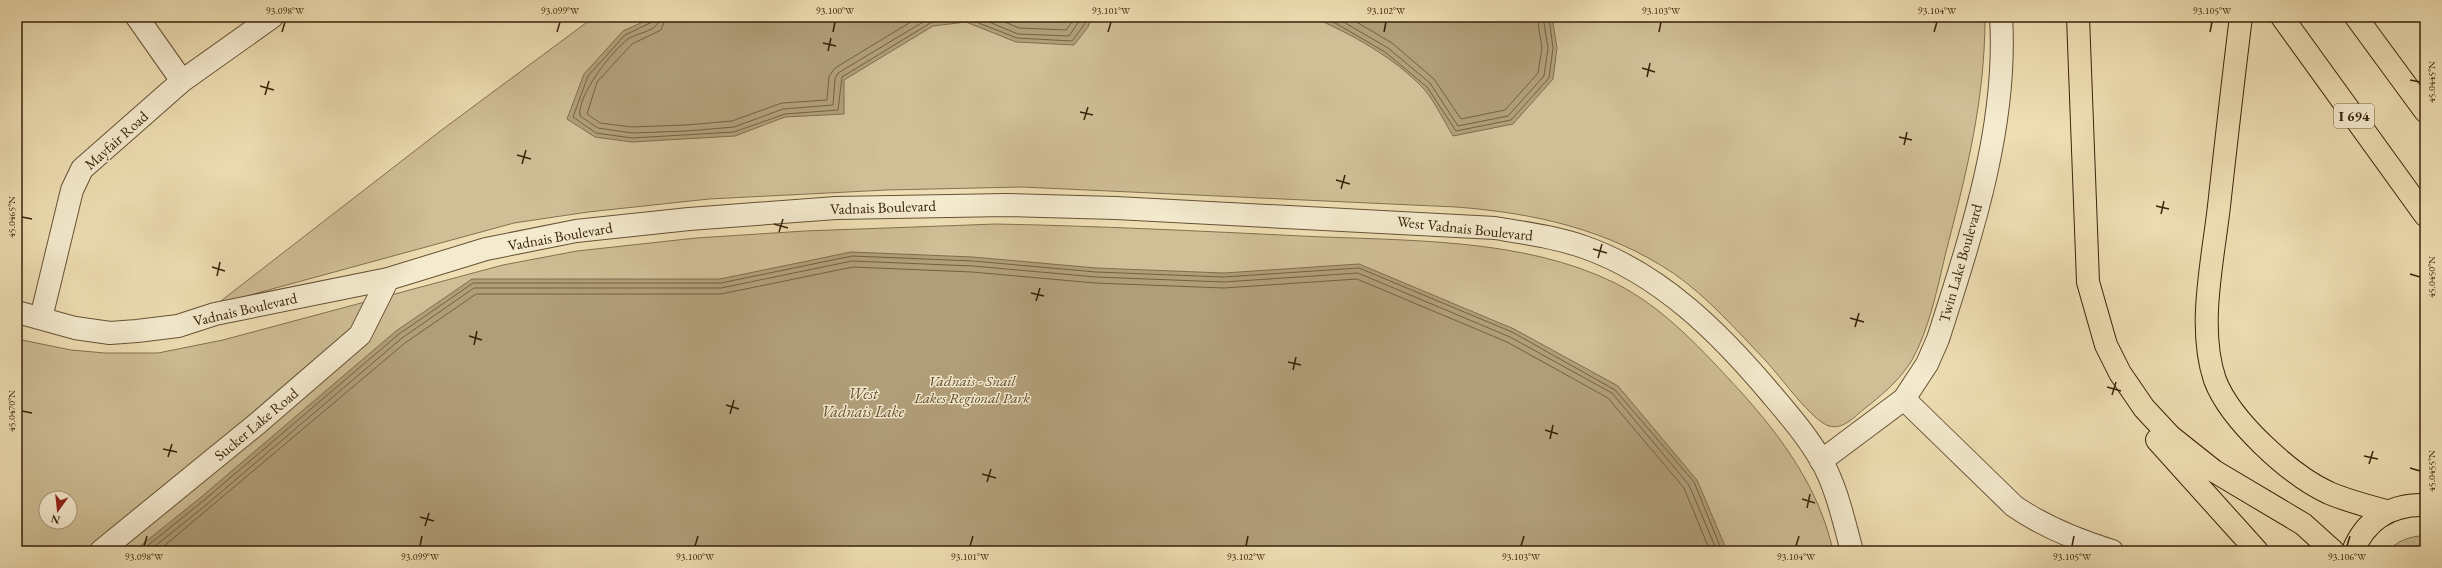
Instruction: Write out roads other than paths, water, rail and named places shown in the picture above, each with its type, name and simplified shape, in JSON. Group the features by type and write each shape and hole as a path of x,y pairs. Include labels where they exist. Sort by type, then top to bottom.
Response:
{"main road":[{"path":"2078,17 2088,282 2106,346 2110,370 2124,397 2157,440 2257,551"},
{"name":"I 694","path":"2282,17 2425,215"},
{"path":"2356,17 2425,111"},
{"path":"2239,27 2210,285 2206,341 2215,381 2241,423 2269,451 2328,492 2357,504 2386,511"},
{"path":"2106,346 2120,373 2144,408 2170,436 2214,471 2303,524 2333,551"},
{"path":"2353,551 2358,539 2370,523 2386,511 2417,504 2425,488"}],"street":[{"path":"137,17 182,81"},
{"name":"Mayfair Road","path":"41,318 72,190 82,169 182,81 272,17"},
{"name":"Twin Lake Boulevard","path":"1821,461 1904,399 1927,364 1938,339 1986,172 2000,73 2001,17"},
{"name":"Vadnais Boulevard","path":"17,312 82,329 110,333 137,331 178,326 215,314 388,279 486,249 576,231 689,219 836,208 918,205 1116,208"},
{"name":"West Vadnais Boulevard","path":"1116,208 1495,228 1542,236 1584,247 1662,287 1692,311 1750,368 1798,426 1821,461 1840,510 1852,551"},
{"name":"Sucker Lake Road","path":"101,551 258,423 360,335 388,279"},
{"path":"1904,399 2014,506 2028,516 2063,534 2112,551"}],"water":[{"path":"654,17 1092,17 1088,27 1074,45 1016,42 966,22 933,26 844,80 844,114 785,117 735,136 632,142 595,137 567,119 584,74 623,31"},
{"path":"1312,17 1552,17 1557,48 1553,79 1513,124 1453,136 1428,94 1400,67 1371,47"},
{"name":"West Vadnais Lake","path":"851,252 973,257 1096,268 1224,273 1359,264 1514,329 1618,386 1697,480 1727,551 134,551 200,498 396,331 472,279 720,279"}],"park label":[{"name":"Vadnais - Snail Lakes Regional Park","path":"972,388"}]}
